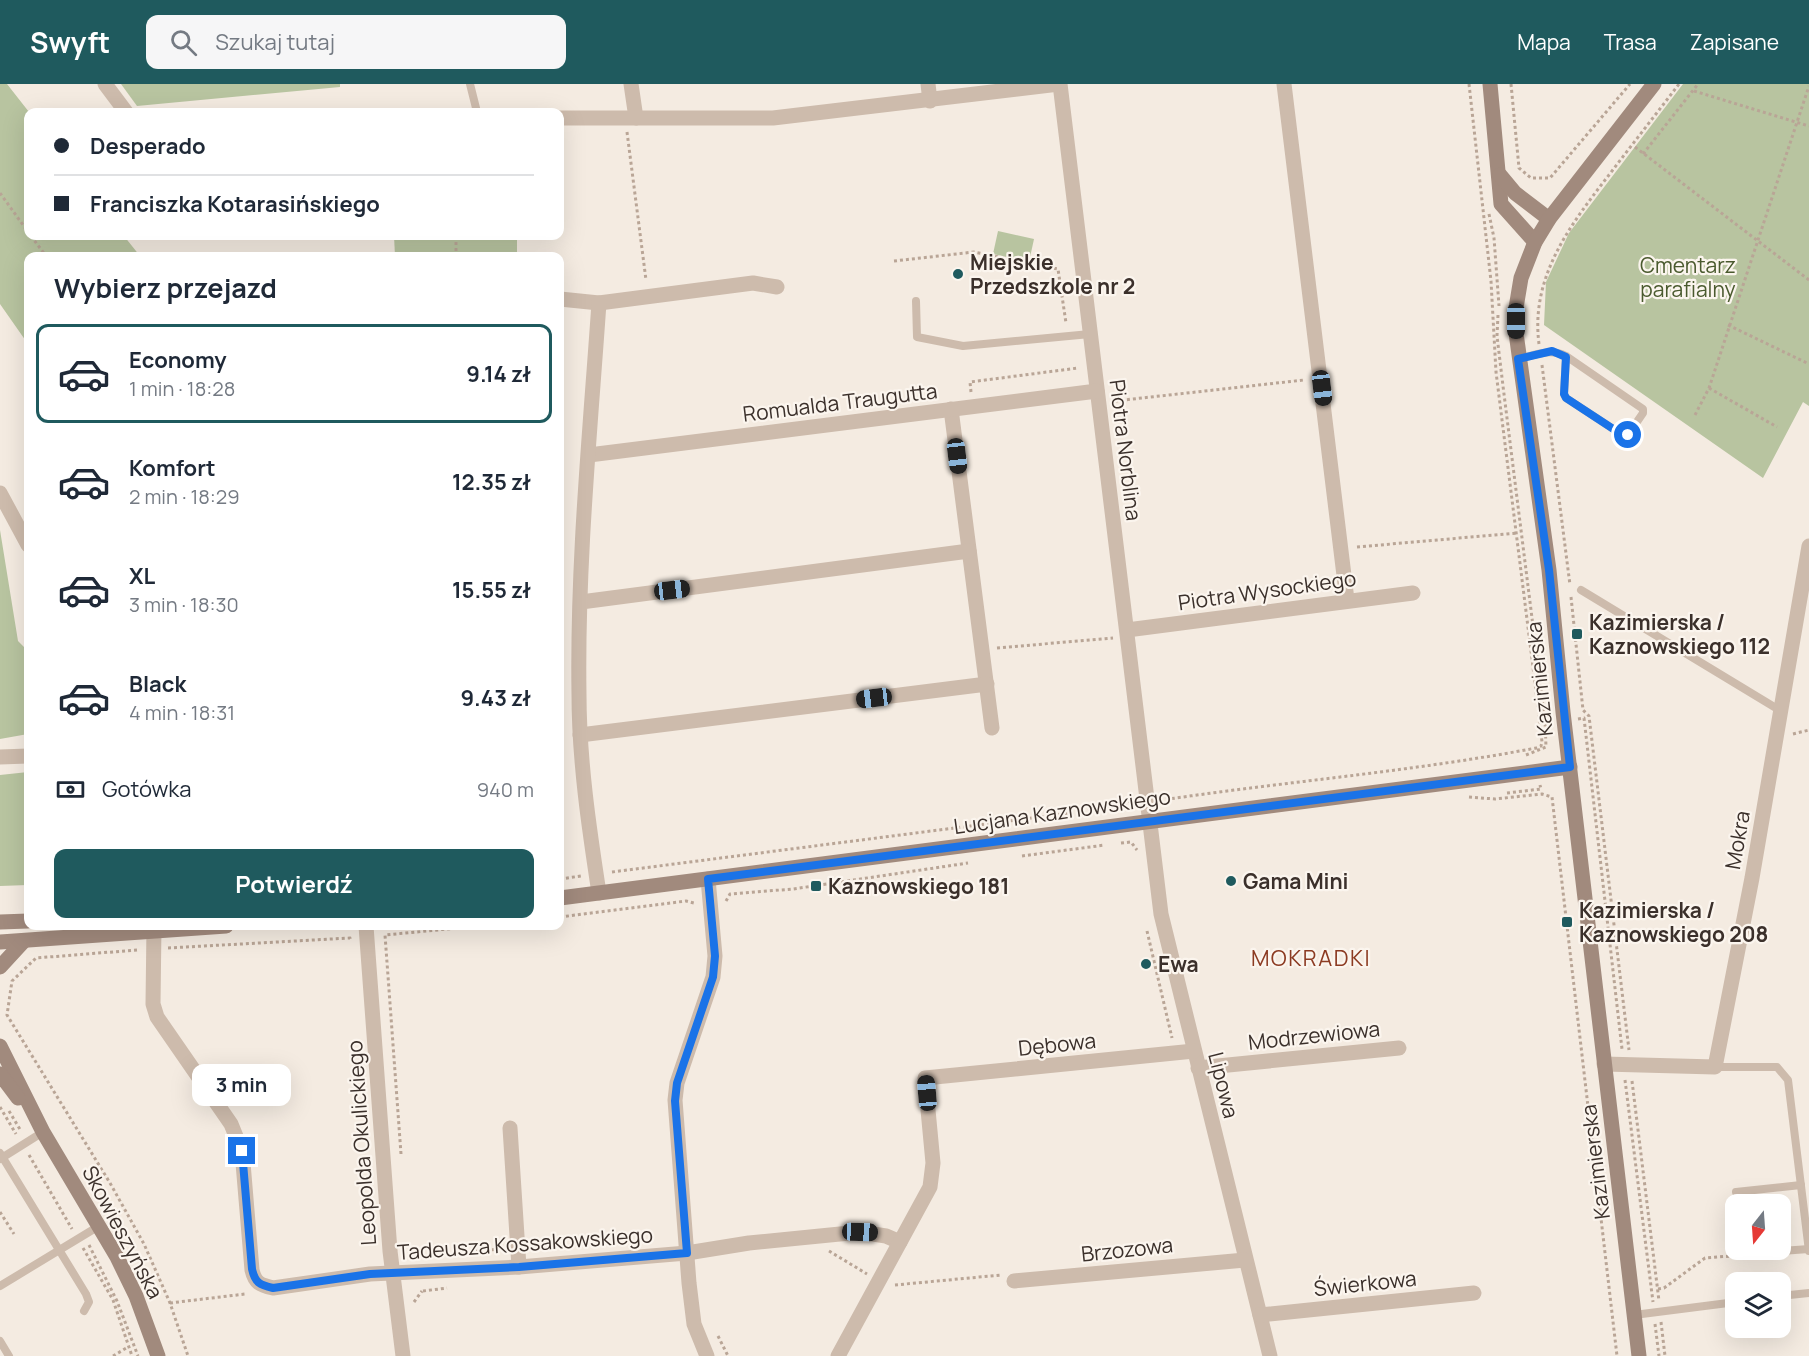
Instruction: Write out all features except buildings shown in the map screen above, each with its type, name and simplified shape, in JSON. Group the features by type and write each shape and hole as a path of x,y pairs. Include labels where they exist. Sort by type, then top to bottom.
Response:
{"street":[{"path":"105,84 123,108"},
{"path":"631,84 631,118"},
{"path":"928,84 930,101"},
{"path":"564,118 773,118 1059,84"},
{"name":"Piotra Norblina","path":"1059,84 1097,391 1121,634 1150,821"},
{"path":"1284,84 1347,600"},
{"path":"1490,84 1500,175 1498,192 1501,204 1535,242"},
{"name":"Kazimierska","path":"1640,1356 1563,712 1549,570 1518,359 1516,309 1521,278 1535,242 1549,219 1654,84"},
{"path":"1500,175 1515,193 1549,219"},
{"path":"564,299 599,303 753,283 777,287"},
{"path":"599,303 580,602 580,735 599,893"},
{"name":"Romualda Traugutta","path":"589,454 1097,391"},
{"path":"951,409 992,728"},
{"path":"0,493 24,538"},
{"name":"Mokra","path":"1715,1067 1809,546"},
{"path":"580,602 969,551"},
{"name":"Piotra Wysockiego","path":"1121,634 1347,600 1413,593"},
{"path":"580,735 987,684"},
{"path":"0,757 24,756"},
{"name":"Lucjana Kaznowskiego","path":"564,897 1570,767"},
{"name":"Lipowa","path":"1150,821 1164,933 1270,1356"},
{"path":"707,1356 694,1324 675,1101 677,1083 713,977 719,906 708,879"},
{"path":"0,921 24,921"},
{"path":"0,942 23,942 143,930"},
{"path":"152,949 153,930"},
{"name":"Leopolda Okulickiego","path":"366,930 393,1274 403,1356"},
{"path":"0,967 23,942"},
{"name":"Tadeusza Kossakowskiego","path":"152,949 153,1005 157,1017 231,1124 242,1151 252,1269 254,1279 260,1285 273,1288 370,1274 519,1267 687,1253 817,1236 874,1233 900,1242"},
{"name":"Skowieszyńska","path":"0,1046 44,1132 99,1226 136,1296 158,1356"},
{"name":"Modrzewiowa","path":"1198,1068 1399,1048"},
{"name":"Dębowa","path":"900,1242 926,1197 932,1177 933,1163 926,1078 1194,1051"},
{"path":"1604,1064 1715,1067"},
{"name":"Skowieszyńska","path":"0,1074 44,1132"},
{"path":"510,1128 519,1267"},
{"path":"838,1356 900,1242"},
{"name":"Brzozowa","path":"1014,1281 1245,1260"},
{"name":"Świerkowa","path":"1260,1315 1474,1293"}],"lane":[{"path":"470,84 476,108"},
{"path":"915,301 917,337 951,345 1090,334"},
{"path":"1518,359 1552,351 1566,357 1643,409 1643,413 1628,435 1624,436 1566,398 1564,394 1566,357"},
{"path":"1581,590 1781,711"},
{"path":"1715,1067 1777,1066 1788,1080 1809,1250 1791,1251"},
{"path":"44,1132 1,1157 86,1294 89,1302 84,1311"},
{"path":"1736,1192 1801,1185"},
{"path":"0,1286 99,1226"},
{"path":"1791,1295 1809,1293"},
{"path":"1635,1315 1725,1303"},
{"path":"0,1341 9,1356"}],"path":[{"path":"1160,791 1169,799 1432,766 1540,746 1539,715 1496,372 1491,280 1470,84"},
{"path":"1511,84 1519,168 1531,178 1550,178 1630,84"},
{"path":"1584,718 1576,626 1540,354 1539,301 1544,277 1566,232 1679,84"},
{"path":"1643,154 1698,84"},
{"path":"1695,414 1709,388 1809,86"},
{"path":"1694,91 1809,126"},
{"path":"631,118 648,297"},
{"path":"1635,147 1809,280"},
{"path":"0,193 24,226"},
{"path":"1494,238 1497,233"},
{"path":"894,261 974,252 1058,269 1067,336"},
{"path":"1728,325 1809,364"},
{"path":"973,406 970,382 1083,368"},
{"path":"1116,411 1115,400 1320,379"},
{"path":"1709,388 1777,427"},
{"path":"1341,548 1516,533"},
{"path":"982,649 1121,634"},
{"path":"1539,715 1583,710"},
{"path":"1583,710 1589,716 1665,1356"},
{"path":"1537,753 1546,747 1545,722"},
{"path":"1465,797 1495,799 1542,794 1552,797 1617,1356"},
{"path":"1019,856 1131,842 1137,850 1138,861"},
{"path":"564,916 686,901 699,908 719,906 730,894 793,890 972,862"},
{"path":"1146,926 1176,1053"},
{"path":"401,1156 386,935 438,930"},
{"path":"188,1356 170,1303 144,1244 110,1183 7,1015 12,981 36,958 350,938 351,950"},
{"path":"6,1106 37,1157"},
{"path":"0,1212 14,1234"},
{"path":"84,1235 107,1280 138,1356"},
{"path":"817,1236 817,1244 888,1285 998,1274 1014,1281"},
{"path":"1658,1289 1664,1288 1705,1258 1725,1256"},
{"path":"415,1311 413,1300 423,1291 421,1273"},
{"path":"113,1356 150,1334"}],"green space":[{"path":"0,84 7,84 26,108 24,108 24,240 127,240 137,252 24,252 24,338 0,304"},
{"path":"121,84 340,84 340,87 137,106"},
{"name":"Cmentarz parafialny","path":"1683,84 1809,84 1809,406 1803,402 1763,478 1544,325 1546,282 1569,233"},
{"path":"998,231 1034,239 1029,262 993,254"},
{"path":"394,240 517,240 517,252 395,252"},
{"path":"0,530 18,641 24,647 24,735 0,739"},
{"path":"24,772 24,885 0,886 0,775"}],"place":[{"name":"Miejskie Przedszkole nr 2","path":"958,274"},
{"name":"Kazimierska / Kaznowskiego 112","path":"1577,634"},
{"name":"Gama Mini","path":"1231,881"},
{"name":"Kaznowskiego 181","path":"816,886"},
{"name":"Kazimierska / Kaznowskiego 208","path":"1567,922"},
{"name":"Ewa","path":"1146,964"}],"district":[{"name":"MOKRADKI","path":"1311,958"}],"route":[{"path":"242,1151 254,1279 260,1285 273,1288 370,1274 519,1267 687,1253 675,1101 677,1083 713,977 715,956 708,879 1570,767 1549,570 1518,359 1552,351 1566,357 1564,394 1566,398 1624,436 1628,435"}]}
